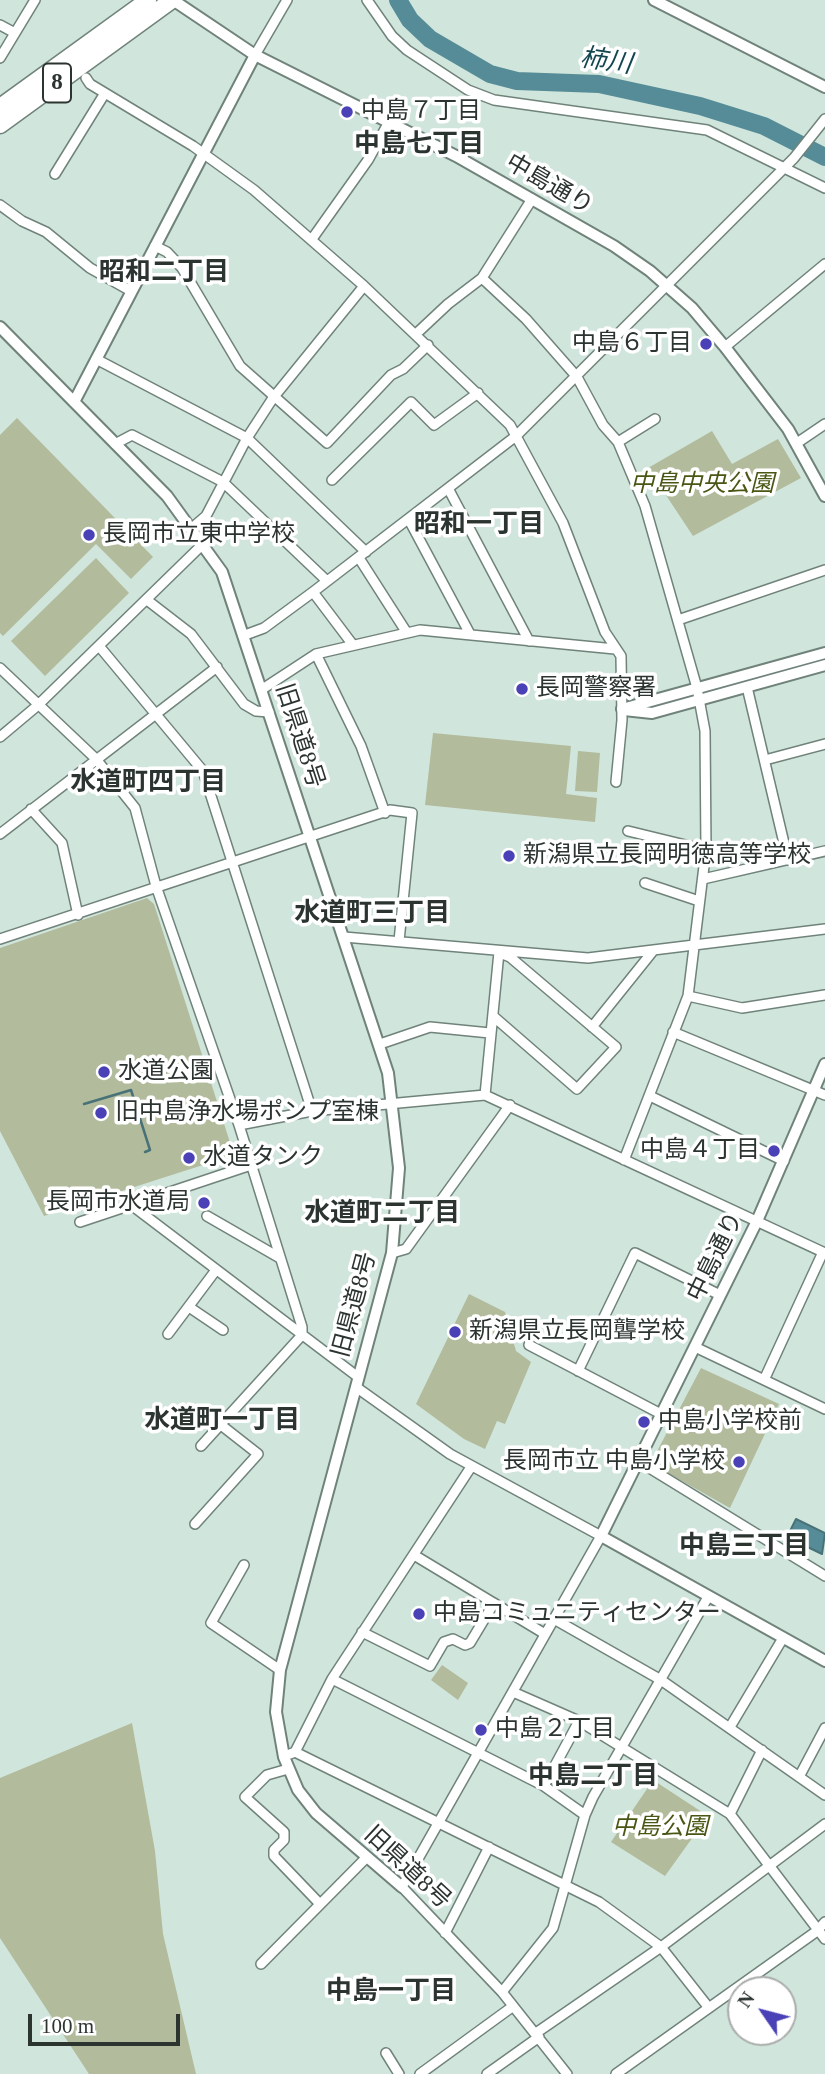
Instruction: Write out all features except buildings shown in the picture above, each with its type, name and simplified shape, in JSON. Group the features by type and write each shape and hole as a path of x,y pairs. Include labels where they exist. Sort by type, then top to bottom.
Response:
{"highway":[{"name":"8","path":"0,107 148,0"},
{"name":"8","path":"0,125 173,0"}],"street":[{"path":"0,58 35,0"},
{"name":"中島通り","path":"173,0 255,55 389,122 614,246 666,284 725,347 797,443 825,496"},
{"path":"74,402 203,153 287,0"},
{"path":"368,0 392,36 407,50 468,90 494,100 707,130 825,188"},
{"path":"654,0 825,87"},
{"path":"0,25 15,33"},
{"path":"86,78 105,93 203,153 254,190 364,286 510,425 563,523 605,632 621,656 622,709 616,782"},
{"path":"55,174 105,93"},
{"path":"245,635 264,628 516,436 794,158 825,119"},
{"path":"312,239 368,160 389,122"},
{"path":"416,334 448,304 482,278 532,199"},
{"path":"0,205 22,221 46,233 90,268 131,291"},
{"path":"155,246 175,260 240,366 327,443 391,375 403,369 428,345"},
{"path":"725,347 825,264"},
{"path":"482,278 526,319 577,377 603,425 618,442 642,496 699,701 708,774 706,850 688,996 624,1160"},
{"path":"192,528 206,516 247,438 273,398 364,286"},
{"name":"旧県道8号","path":"0,327 167,496 222,572 380,1044 392,1102 399,1168 392,1253 281,1670 275,1712 284,1757 298,1790 316,1812 402,1886 502,1993 567,2074"},
{"path":"96,359 247,438 362,555 407,633"},
{"path":"332,480 411,402 434,425 478,393"},
{"path":"618,442 655,418"},
{"path":"797,443 825,424"},
{"path":"115,444 132,435 223,482 327,581"},
{"path":"449,489 529,640"},
{"path":"409,520 470,634"},
{"path":"0,737 37,706 203,544"},
{"path":"678,620 825,570"},
{"path":"313,592 353,645"},
{"path":"147,600 191,634 244,704 256,711 269,712"},
{"path":"261,690 316,654 428,630 615,649"},
{"path":"99,646 158,714 202,771 312,1111"},
{"path":"622,709 825,653"},
{"path":"316,654 361,746 385,813"},
{"path":"622,709 652,713 825,665"},
{"path":"0,834 217,667"},
{"path":"0,668 37,706 96,759 135,808 156,886 239,1125 302,1327 302,1335 201,1446"},
{"path":"747,687 788,860"},
{"path":"765,760 825,744"},
{"path":"31,809 62,843 78,915"},
{"path":"0,939 385,813 412,813 399,941"},
{"path":"628,831 706,850"},
{"path":"704,879 825,851"},
{"path":"645,883 699,901"},
{"path":"344,937 588,958 825,929"},
{"path":"592,1027 653,951"},
{"path":"485,1095 499,952"},
{"path":"493,1016 576,1089 616,1047 510,957 499,952"},
{"path":"688,996 742,1008 825,995"},
{"path":"380,1044 430,1027 491,1033"},
{"path":"673,1032 819,1093"},
{"name":"中島通り","path":"601,1536 819,1093 825,1064"},
{"path":"239,1125 312,1111 485,1095 824,1252 764,1380"},
{"path":"650,1096 784,1161"},
{"path":"392,1253 406,1249 510,1105"},
{"path":"80,1222 251,1165"},
{"path":"130,1204 302,1335 424,1438 471,1467 824,1658"},
{"path":"207,1216 280,1258"},
{"path":"578,1371 635,1253 720,1295"},
{"path":"168,1334 216,1270"},
{"path":"189,1307 223,1330"},
{"path":"529,1345 661,1414"},
{"path":"695,1347 824,1406"},
{"path":"195,1524 258,1454 221,1425"},
{"path":"638,1461 825,1576"},
{"path":"284,1757 295,1752 332,1679 471,1467"},
{"path":"402,1886 601,1536"},
{"path":"414,1555 545,1634"},
{"path":"244,1565 211,1623 281,1670"},
{"path":"502,1993 553,1928 585,1815 708,1597"},
{"path":"362,1632 430,1666 443,1642 453,1639 465,1645 470,1643 494,1603"},
{"path":"554,1619 661,1680 825,1794"},
{"path":"730,1727 783,1638"},
{"path":"332,1679 544,1786 585,1815"},
{"path":"513,1692 579,1721 622,1750 730,1814 825,1939"},
{"path":"544,1786 579,1721"},
{"path":"799,1777 825,1728"},
{"path":"730,1814 762,1750"},
{"path":"295,1752 489,1847 565,1888 599,1902 661,1947 709,2008"},
{"path":"288,1769 267,1775 245,1797 284,1832 284,1840 274,1850 274,1856 320,1904"},
{"path":"487,2074 825,1824"},
{"path":"445,1933 489,1847"},
{"path":"261,1964 367,1857"},
{"path":"621,2073 817,1931 825,1922"},
{"path":"420,2074 512,2007"},
{"path":"386,2053 399,2074"}],"green space":[{"path":"17,418 153,557 131,579 96,544 3,636 0,633 0,435"},
{"name":"中島中央公園","path":"712,431 732,464 778,439 801,478 693,536 648,468"},
{"path":"96,558 129,593 45,676 11,641"},
{"path":"433,733 571,746 566,794 597,798 595,822 425,805"},
{"path":"578,751 600,753 597,792 575,791"},
{"name":"水道公園","path":"147,898 154,904 234,1155 44,1216 0,1131 0,948"},
{"path":"469,1294 505,1312 516,1351 531,1362 505,1424 497,1421 485,1449 464,1439 416,1404"},
{"path":"701,1368 779,1404 730,1508 657,1467 654,1457"},
{"path":"442,1665 468,1683 458,1700 431,1680"},
{"path":"132,1723 155,1851 163,1934 196,2074 89,2074 0,1938 0,1778"},
{"name":"中島公園","path":"653,1780 708,1816 665,1876 611,1842"}],"water":[{"path":"796,1519 825,1533 822,1554 787,1537"}],"waterway":[{"name":"柿川","path":"398,0 410,20 430,39 490,74 517,81 599,84 700,106 764,126 825,157"},
{"path":"84,1104 131,1090 150,1150 145,1152"}],"place":[{"name":"中島７丁目","path":"347,112"},
{"name":"中島６丁目","path":"706,344"},
{"name":"長岡市立東中学校","path":"89,535"},
{"name":"長岡警察署","path":"522,689"},
{"name":"新潟県立長岡明徳高等学校","path":"509,856"},
{"name":"水道公園","path":"104,1072"},
{"name":"旧中島浄水場ポンプ室棟","path":"101,1113"},
{"name":"中島４丁目","path":"774,1151"},
{"name":"水道タンク","path":"189,1158"},
{"name":"長岡市水道局","path":"204,1203"},
{"name":"新潟県立長岡聾学校","path":"455,1332"},
{"name":"中島小学校前","path":"644,1422"},
{"name":"長岡市立 中島小学校","path":"739,1462"},
{"name":"中島コミュニティセンター","path":"419,1614"},
{"name":"中島２丁目","path":"481,1730"}],"district":[{"name":"中島七丁目","path":"419,145"},
{"name":"昭和二丁目","path":"164,273"},
{"name":"昭和一丁目","path":"479,525"},
{"name":"水道町四丁目","path":"148,783"},
{"name":"水道町三丁目","path":"372,914"},
{"name":"水道町二丁目","path":"382,1214"},
{"name":"水道町一丁目","path":"222,1421"},
{"name":"中島三丁目","path":"744,1547"},
{"name":"中島二丁目","path":"593,1777"},
{"name":"中島一丁目","path":"391,1992"}]}
